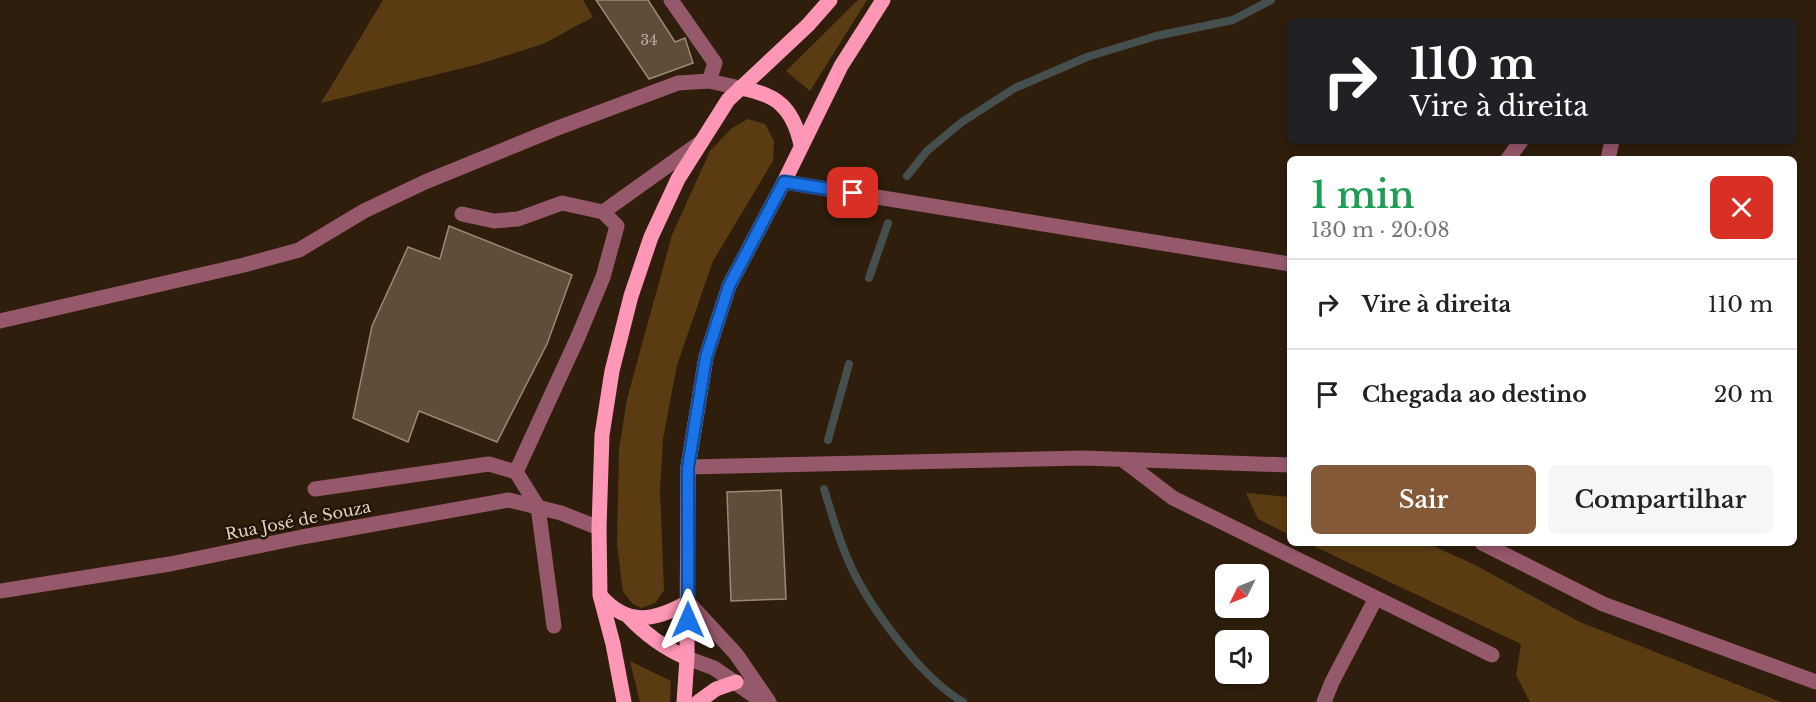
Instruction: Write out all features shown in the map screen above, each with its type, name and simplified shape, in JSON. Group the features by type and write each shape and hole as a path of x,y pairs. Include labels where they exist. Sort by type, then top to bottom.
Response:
{"main road":[{"path":"624,702 613,644 600,595 599,528 602,435 612,371 630,296 651,237 678,178 728,100 808,25 830,0"},
{"path":"684,702 688,602 688,467 706,357 729,286 784,182 841,66 883,0"},
{"path":"740,88 757,91 783,105 798,130 801,145"},
{"path":"600,595 655,641 687,658"},
{"path":"629,617 644,618 660,615 688,602"},
{"path":"698,702 716,688 736,682"}],"street":[{"path":"671,0 715,63 709,81"},
{"path":"0,321 244,266 299,250 364,211 424,182 555,129 678,83 709,81 740,88"},
{"path":"603,212 703,141"},
{"path":"784,182 1287,264"},
{"path":"462,214 494,221 518,219 562,203 603,212 617,226 603,277 516,472"},
{"path":"688,467 1083,458 1287,465"},
{"path":"1123,460 1173,498 1492,655"},
{"path":"315,489 489,464 516,472 538,507 554,626"},
{"name":"Rua José de Souza","path":"0,591 170,564 303,537 509,500 561,513 599,528"},
{"path":"1488,546 1603,604 1816,682"},
{"path":"1324,702 1376,598"},
{"path":"688,602 736,654 769,702"},
{"path":"687,658 714,668 763,702"}],"shaded area":[{"path":"383,0 583,0 593,17 543,44 479,64 321,103"},
{"path":"858,0 867,0 810,91 786,71"},
{"path":"748,119 765,124 774,141 773,161 713,261 677,365 663,439 660,490 664,590 655,603 641,608 633,604 623,592 617,544 619,449 627,399 672,235 710,151 732,128"},
{"path":"1246,493 1287,497 1287,534 1258,519"},
{"path":"1313,546 1434,546 1473,564 1580,622 1781,702 1530,702 1516,675 1521,644"},
{"path":"630,661 671,681 670,702 640,702"}],"building":[{"path":"596,0 648,0 675,42 685,38 693,63 649,79"},
{"path":"449,226 572,275 547,344 497,442 419,411 408,442 353,418 372,326 408,247 440,259"},
{"path":"781,490 786,599 731,601 727,492"}],"waterway":[{"path":"907,176 927,151 962,122 1015,88 1087,57 1156,36 1233,20 1271,0"},
{"path":"869,278 888,223"},
{"path":"828,440 849,364"},
{"path":"824,489 846,555 866,594 912,657 929,675 963,702"}],"route":[{"path":"688,620 688,467 706,357 729,286 784,182 853,193"}]}
